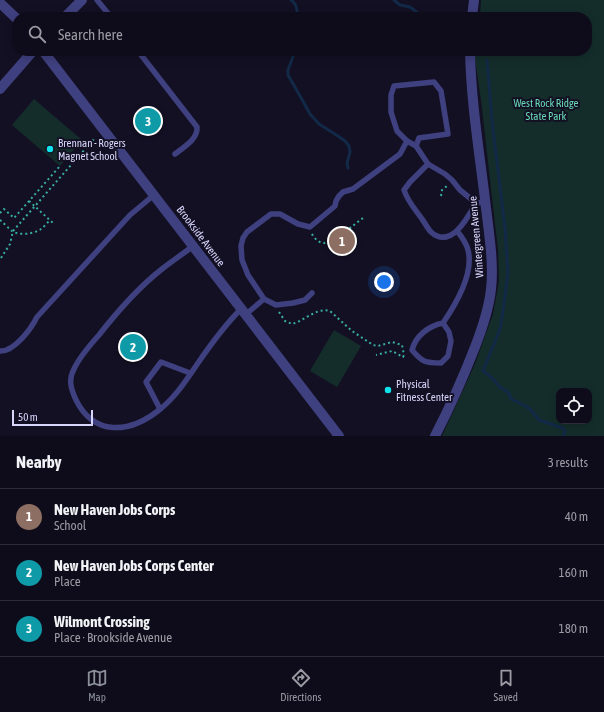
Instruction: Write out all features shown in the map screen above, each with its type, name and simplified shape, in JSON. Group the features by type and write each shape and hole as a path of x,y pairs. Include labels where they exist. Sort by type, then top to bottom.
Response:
{"street":[{"path":"70,12 82,0"},
{"path":"473,12 474,0"},
{"path":"0,3 12,14"},
{"path":"0,89 29,56"},
{"name":"Brookside Avenue","path":"47,56 339,436"},
{"name":"Wintergreen Avenue","path":"435,436 469,362 481,330 491,288 492,271 481,203 470,78 470,56"}],"lane":[{"path":"97,0 107,12"},
{"path":"142,56 197,127 198,132 194,138 175,154"},
{"path":"416,146 419,138 448,134 441,91 434,82 394,86 391,95 391,112 397,131 407,141 416,146 428,164 445,174 460,190 481,203 457,231 449,236 440,237 431,232 407,199 404,190 428,164"},
{"path":"312,293 305,300 293,303 276,305 264,299 248,275 242,260 241,246 243,238 247,232 272,214 280,214 298,224 310,227 335,206 339,196 344,192 353,189 400,154 407,141"},
{"path":"0,351 5,352 17,344 38,317 130,215 154,195"},
{"path":"443,323 449,332 451,341 448,356 441,363 428,363 419,358 412,350 414,342 425,331 436,324 443,323 451,311 468,273 468,250 464,240 457,231"},
{"path":"194,246 151,279 117,312 83,354 74,368 70,384 71,390 77,404 93,425 107,430 115,431 124,429 134,426 160,409 177,392 232,318 264,299"},
{"path":"160,409 146,382 161,362 190,374"}],"path":[{"path":"1,258 10,244 13,231 94,139"},
{"path":"0,213 4,209 14,218 60,166"},
{"path":"441,196 442,190 452,180"},
{"path":"29,201 53,223"},
{"path":"310,227 313,235 319,242 323,243 337,237 362,218"},
{"path":"0,220 13,231 27,234 38,231 50,220"},
{"path":"276,305 279,313 285,321 292,324 298,323 317,312 326,310 330,311 352,331 373,345 378,346 392,342 402,345 404,355 403,357 392,350 376,355"}],"green space":[{"name":"West Rock Ridge State Park","path":"481,0 604,0 604,436 442,436 475,364 493,314 499,281 498,250 475,56 592,56 592,12 480,12"},
{"path":"34,99 82,140 60,166 12,125"},
{"path":"334,330 361,346 337,387 310,371"}],"waterway":[{"path":"291,0 296,5 297,12"},
{"path":"394,0 400,5 410,7 416,12"},
{"path":"293,56 288,70 288,75 310,114 319,124 345,141 349,146 350,152 347,163 348,168"},
{"path":"487,60 492,121 505,228 508,273 500,329 483,371 500,387 509,393 511,399 530,409 539,420 563,428 565,431 563,436"}],"place":[{"name":"Wilmont Crossing","path":"148,121"},
{"name":"Brennan - Rogers Magnet School","path":"50,149"},
{"name":"New Haven Jobs Corps","path":"342,241"},
{"name":"New Haven Jobs Corps Center","path":"133,347"},
{"name":"Physical Fitness Center","path":"388,390"}]}
